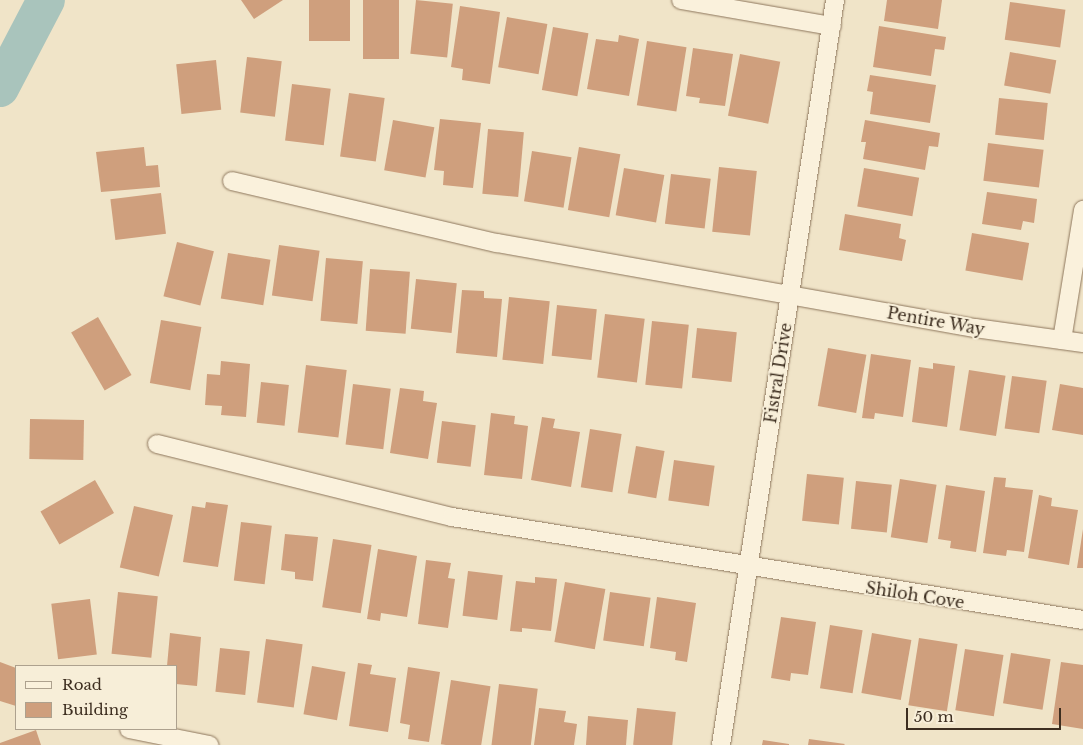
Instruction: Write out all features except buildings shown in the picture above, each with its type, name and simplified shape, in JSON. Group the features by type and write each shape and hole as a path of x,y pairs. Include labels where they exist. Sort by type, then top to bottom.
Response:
{"street":[{"path":"681,0 832,26"},
{"name":"Fistral Drive","path":"721,745 835,0"},
{"name":"Pentire Way","path":"232,181 497,242 790,296 1083,343"},
{"path":"1062,340 1083,210"},
{"name":"Shiloh Cove","path":"157,444 452,517 748,568 1083,620"},
{"path":"134,730 210,745"}],"waterway":[{"path":"0,88 46,0"}]}
